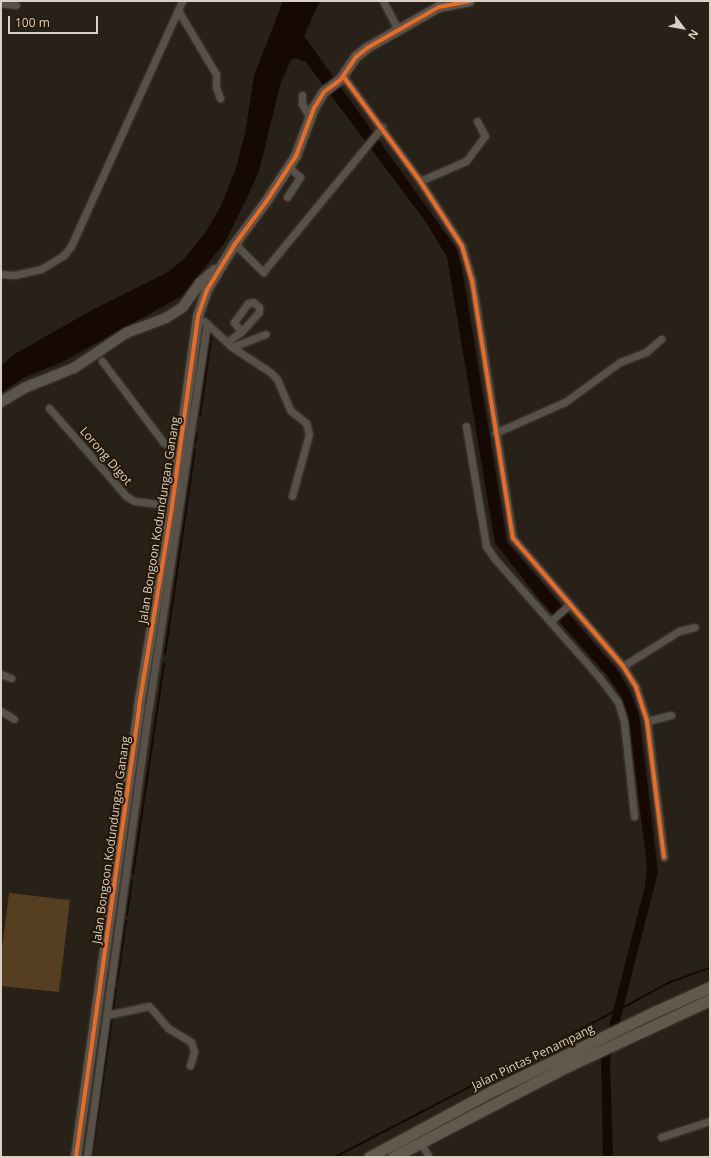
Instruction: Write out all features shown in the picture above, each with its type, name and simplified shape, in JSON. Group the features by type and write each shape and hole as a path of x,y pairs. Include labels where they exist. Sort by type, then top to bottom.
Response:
{"main road":[{"name":"Jalan Pintas Penampang","path":"369,1157 443,1116 654,1012 710,987"},
{"name":"Jalan Pintas Penampang","path":"393,1157 600,1052 710,1000"}],"street":[{"path":"1,274 15,275 41,268 63,256 71,246 182,1"},
{"path":"383,1 398,30"},
{"name":"Jalan Bongoon Kodundungan Ganang","path":"76,1157 80,1124 99,1028 139,706 172,530 184,451 198,316 207,290 220,267 289,167 301,145 310,118 324,92 342,78 362,52 439,7 456,2 469,1"},
{"path":"1,3 16,5"},
{"path":"178,12 216,74 216,88 220,98"},
{"path":"342,78 420,181 458,237 466,256 513,538 568,605 623,666 636,687 647,721 664,857"},
{"path":"302,95 302,104 310,118"},
{"path":"420,181 466,161 485,136 477,121"},
{"path":"235,244 263,272 380,129"},
{"path":"287,197 300,177 289,167"},
{"path":"1,402 24,388 64,373 126,333 166,318 182,307 200,283 220,267"},
{"path":"182,307 198,316 230,345 270,372 277,379 290,410 308,427 309,434 292,496"},
{"path":"102,361 163,442 184,451 207,323"},
{"path":"230,345 241,332"},
{"path":"230,345 266,334"},
{"path":"495,433 565,402 620,362 646,352 661,340"},
{"name":"Lorong Digot","path":"50,408 126,496 134,500 176,506"},
{"path":"466,426 486,546 494,558 552,620 618,702 624,722 634,816"},
{"path":"87,1157 92,1122 99,1028 107,1015 172,530"},
{"path":"552,620 568,605"},
{"path":"623,666 679,631 695,626"},
{"path":"1,674 11,678"},
{"path":"1,711 14,719"},
{"path":"647,721 671,715"},
{"path":"107,1015 149,1006 168,1028 191,1042 194,1052 190,1065"},
{"path":"661,1137 710,1121"},
{"path":"80,1124 92,1122"},
{"path":"420,1142 429,1157"}],"shaded area":[{"path":"283,1 320,1 304,36 456,248 462,268 507,542 618,671 630,691 639,715 658,872 610,1060 613,1157 603,1157 601,1058 645,886 647,865 628,715 620,695 606,674 541,601 495,543 447,257 426,222 306,62 296,58 291,60 281,82 259,171 245,202 225,242 182,296 62,362 23,378 1,393 1,366 13,355 92,310 168,272 184,259 205,233 221,206 236,168 245,133 254,76"},
{"path":"9,893 70,900 59,992 1,986 1,957"}],"waterway":[{"path":"200,415 212,332"},
{"path":"195,444 197,434"},
{"path":"165,654 195,449"},
{"path":"133,874 164,663"},
{"path":"127,915 132,880"},
{"path":"117,982 126,921"},
{"path":"622,1008 670,982 710,968"},
{"path":"113,1012 116,988"},
{"path":"335,1157 613,1012"},
{"path":"92,1157 112,1018"}],"cycle path":[{"path":"76,1157 139,706 172,506 198,316 207,290 235,244 266,202 296,156 314,108 324,92 341,79 356,57 367,48 439,7 469,1"},
{"path":"343,76 420,181 462,246 472,280 513,538 623,666 636,687 647,721 664,857"}]}
